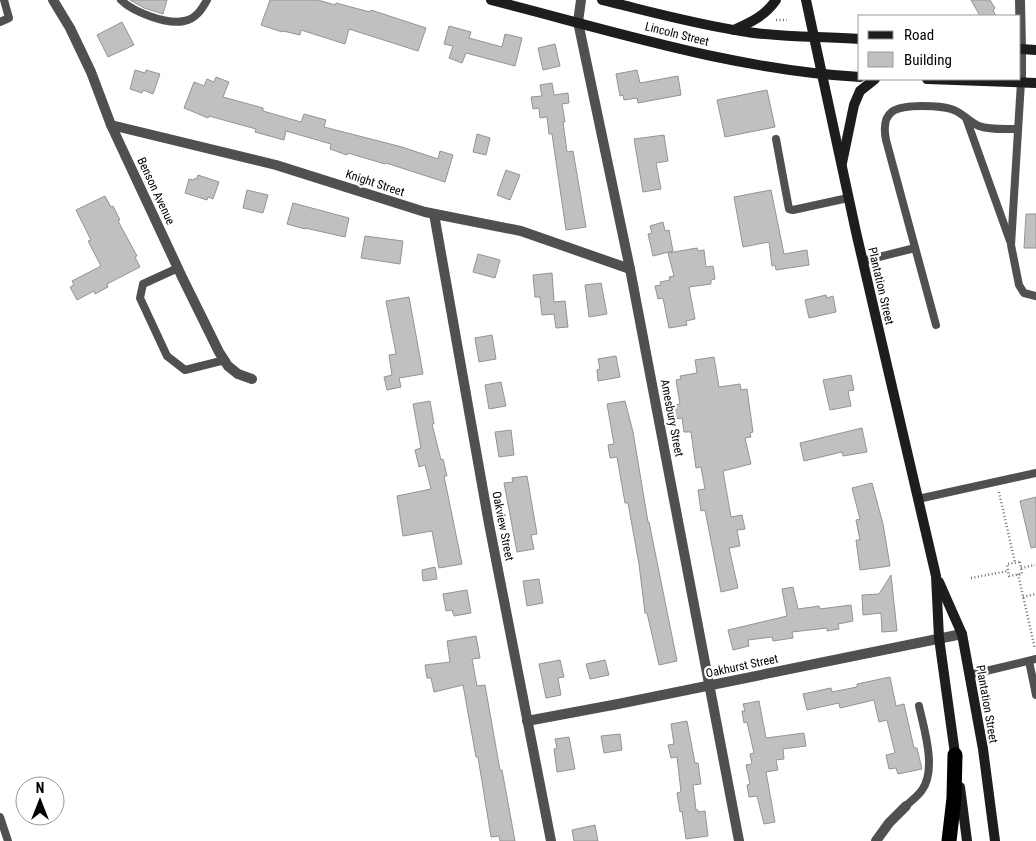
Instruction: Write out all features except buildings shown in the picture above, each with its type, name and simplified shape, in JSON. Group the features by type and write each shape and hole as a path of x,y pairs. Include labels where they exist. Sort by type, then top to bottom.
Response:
{"highway":[{"path":"948,841 954,798 955,755"}],"main road":[{"name":"Lincoln Street","path":"491,0 715,57 778,69 858,77"},
{"name":"Lincoln Street","path":"602,0 672,18 734,30 814,38 858,39"},
{"path":"734,30 759,18 776,0"},
{"name":"Plantation Street","path":"806,0 862,261 936,576 940,638 967,841"},
{"path":"1021,49 1036,50"},
{"path":"841,167 854,105 860,91 874,80"},
{"path":"958,80 1036,83"},
{"name":"Plantation Street","path":"936,576 962,634 983,749 995,841"}],"street":[{"name":"Benson Avenue","path":"52,0 70,28 91,72 111,125 178,268 225,360 238,374 252,379"},
{"name":"Amesbury Street","path":"581,0 578,22 630,269 740,841"},
{"path":"1020,0 1020,15"},
{"name":"Knight Street","path":"111,125 276,165 434,214 521,231 630,269"},
{"name":"Oakview Street","path":"434,214 551,841"},
{"name":"Oakhurst Street","path":"527,720 618,704 962,634"},
{"path":"876,841 889,823 906,806"}],"lane":[{"path":"0,22 9,18 4,0"},
{"path":"121,0 134,10 169,21 186,21 200,13 207,0"},
{"path":"1011,245 1020,82"},
{"path":"936,325 886,140 884,128 886,119 891,112 900,107 945,107 956,111 980,126 1017,129"},
{"path":"966,118 1011,245 1019,285 1024,293 1036,296"},
{"path":"776,139 789,209 793,210 848,198"},
{"path":"862,261 915,248"},
{"path":"178,268 143,284 140,298 167,356 185,370 225,360"},
{"path":"918,499 1036,473"},
{"path":"969,674 1032,660 1036,695"},
{"path":"906,806 922,790 930,771 928,750 919,706"},
{"path":"0,817 8,841"}],"path":[{"path":"775,19 787,20"},
{"path":"999,491 1015,563"},
{"path":"1020,562 1022,574 1009,576 1007,564 1015,563 1020,562"},
{"path":"1021,568 1035,565"},
{"path":"971,578 1008,571"},
{"path":"1018,574 1036,648"},
{"path":"1023,597 1036,594"}]}
